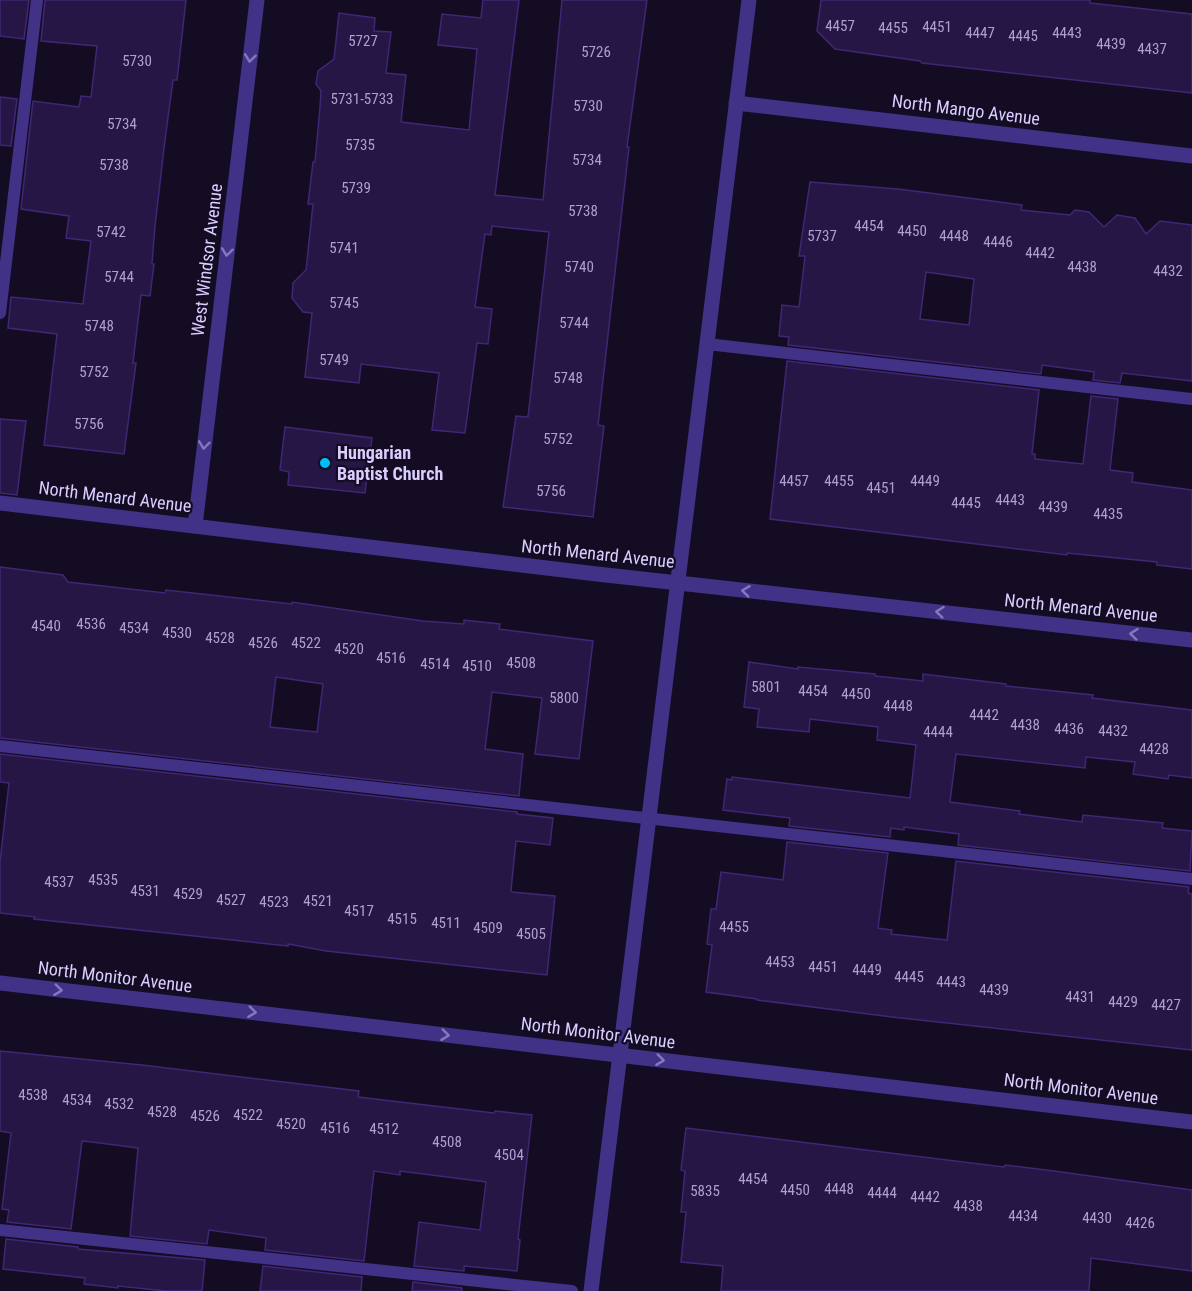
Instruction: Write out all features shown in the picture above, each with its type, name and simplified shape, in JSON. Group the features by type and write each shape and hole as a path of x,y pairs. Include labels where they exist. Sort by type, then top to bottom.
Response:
{"street":[{"name":"West Windsor Avenue","path":"195,526 257,0"},
{"path":"591,1291 749,0"},
{"name":"North Mango Avenue","path":"736,103 1192,156"},
{"name":"North Menard Avenue","path":"0,503 585,573 1192,640"},
{"name":"North Monitor Avenue","path":"0,983 1192,1122"}],"lane":[{"path":"0,313 37,0"},
{"path":"707,344 1192,399"},
{"path":"0,746 1192,879"},
{"path":"0,1230 572,1291"}],"building":[{"path":"0,0 29,0 24,39 0,36"},
{"path":"45,0 186,0 177,80 173,80 165,140 150,296 141,295 133,363 136,363 124,454 44,445 57,334 8,328 11,297 83,304 91,241 66,238 69,216 21,209 33,101 79,107 81,96 91,97 97,46 41,41"},
{"path":"483,0 519,0 495,195 543,200 562,0 647,0 627,147 629,147 598,425 604,426 593,517 503,507 516,416 528,417 549,232 492,226 491,235 485,234 475,307 492,309 488,344 477,343 465,433 432,430 439,373 361,364 359,383 305,377 312,313 303,312 292,298 293,283 306,270 313,204 308,204 313,162 315,162 321,91 316,84 318,71 334,59 339,13 375,18 374,31 391,32 386,73 406,75 401,122 469,130 477,49 438,45 442,14 481,18"},
{"path":"821,0 1090,0 1090,3 1192,14 1192,93 922,63 835,49 817,31"},
{"path":"0,97 17,99 11,146 0,145"},
{"path":"810,182 898,189 1022,205 1021,210 1070,215 1075,210 1089,212 1104,227 1117,215 1135,218 1146,234 1160,221 1192,225 1192,381 1122,373 1120,383 1093,380 1094,372 1042,365 1041,374 788,345 789,337 779,336 782,305 799,307 805,256 799,256","holes":["926,272 974,279 969,325 920,319"]},
{"path":"787,361 1039,390 1032,454 1035,454 1035,459 1083,464 1091,396 1118,399 1110,470 1133,473 1132,482 1192,490 1192,569 1157,565 1157,562 1067,553 1067,555 770,519"},
{"path":"0,419 26,421 17,495 0,493"},
{"name":"Hungarian Baptist Church","path":"285,427 372,438 365,493 288,485 289,472 280,470"},
{"path":"0,567 63,575 68,582 165,593 166,590 292,604 292,602 423,621 464,624 464,620 500,624 499,629 593,641 579,759 535,754 542,698 492,692 485,749 523,754 519,796 0,738","holes":["276,677 323,684 317,732 270,727"]},
{"path":"749,662 923,681 923,674 1192,710 1192,778 1169,775 1168,779 1133,774 1135,762 1086,757 1085,768 956,754 950,802 1082,822 1083,815 1163,823 1162,828 1192,831 1190,871 958,845 959,834 904,827 904,830 891,828 890,837 789,826 790,818 723,810 727,779 732,780 732,777 910,798 916,745 877,740 878,727 810,719 809,732 757,727 759,709 744,707"},
{"path":"0,754 517,812 517,814 553,818 550,845 516,841 511,890 512,892 555,896 547,975 326,951 288,944 288,946 34,919 35,917 0,913 0,862 9,783 0,782"},
{"path":"787,842 888,853 878,928 892,930 891,934 947,940 956,861 1189,887 1188,893 1192,894 1192,1050 892,1017 706,992 712,945 707,944 711,909 716,909 721,872 783,880"},
{"path":"0,1051 142,1065 359,1091 358,1097 494,1113 495,1111 532,1115 518,1239 520,1240 517,1271 464,1266 464,1271 414,1266 419,1222 480,1230 486,1182 400,1171 400,1175 374,1171 364,1261 265,1250 266,1238 209,1230 207,1244 130,1236 138,1148 92,1142 82,1141 71,1229 7,1222 9,1210 2,1209 11,1133 0,1131"},
{"path":"686,1128 1004,1167 1005,1165 1054,1171 1192,1190 1192,1271 1091,1258 1089,1291 721,1291 723,1266 681,1262 686,1212 681,1212 685,1171 681,1170"},
{"path":"6,1239 78,1247 78,1249 205,1260 202,1291 166,1291 118,1286 118,1288 84,1284 85,1278 3,1269"},
{"path":"263,1266 362,1277 361,1291 260,1291"},
{"path":"413,1282 462,1288 462,1291 412,1291"}],"place":[{"name":"Hungarian Baptist Church","path":"325,463"}]}
